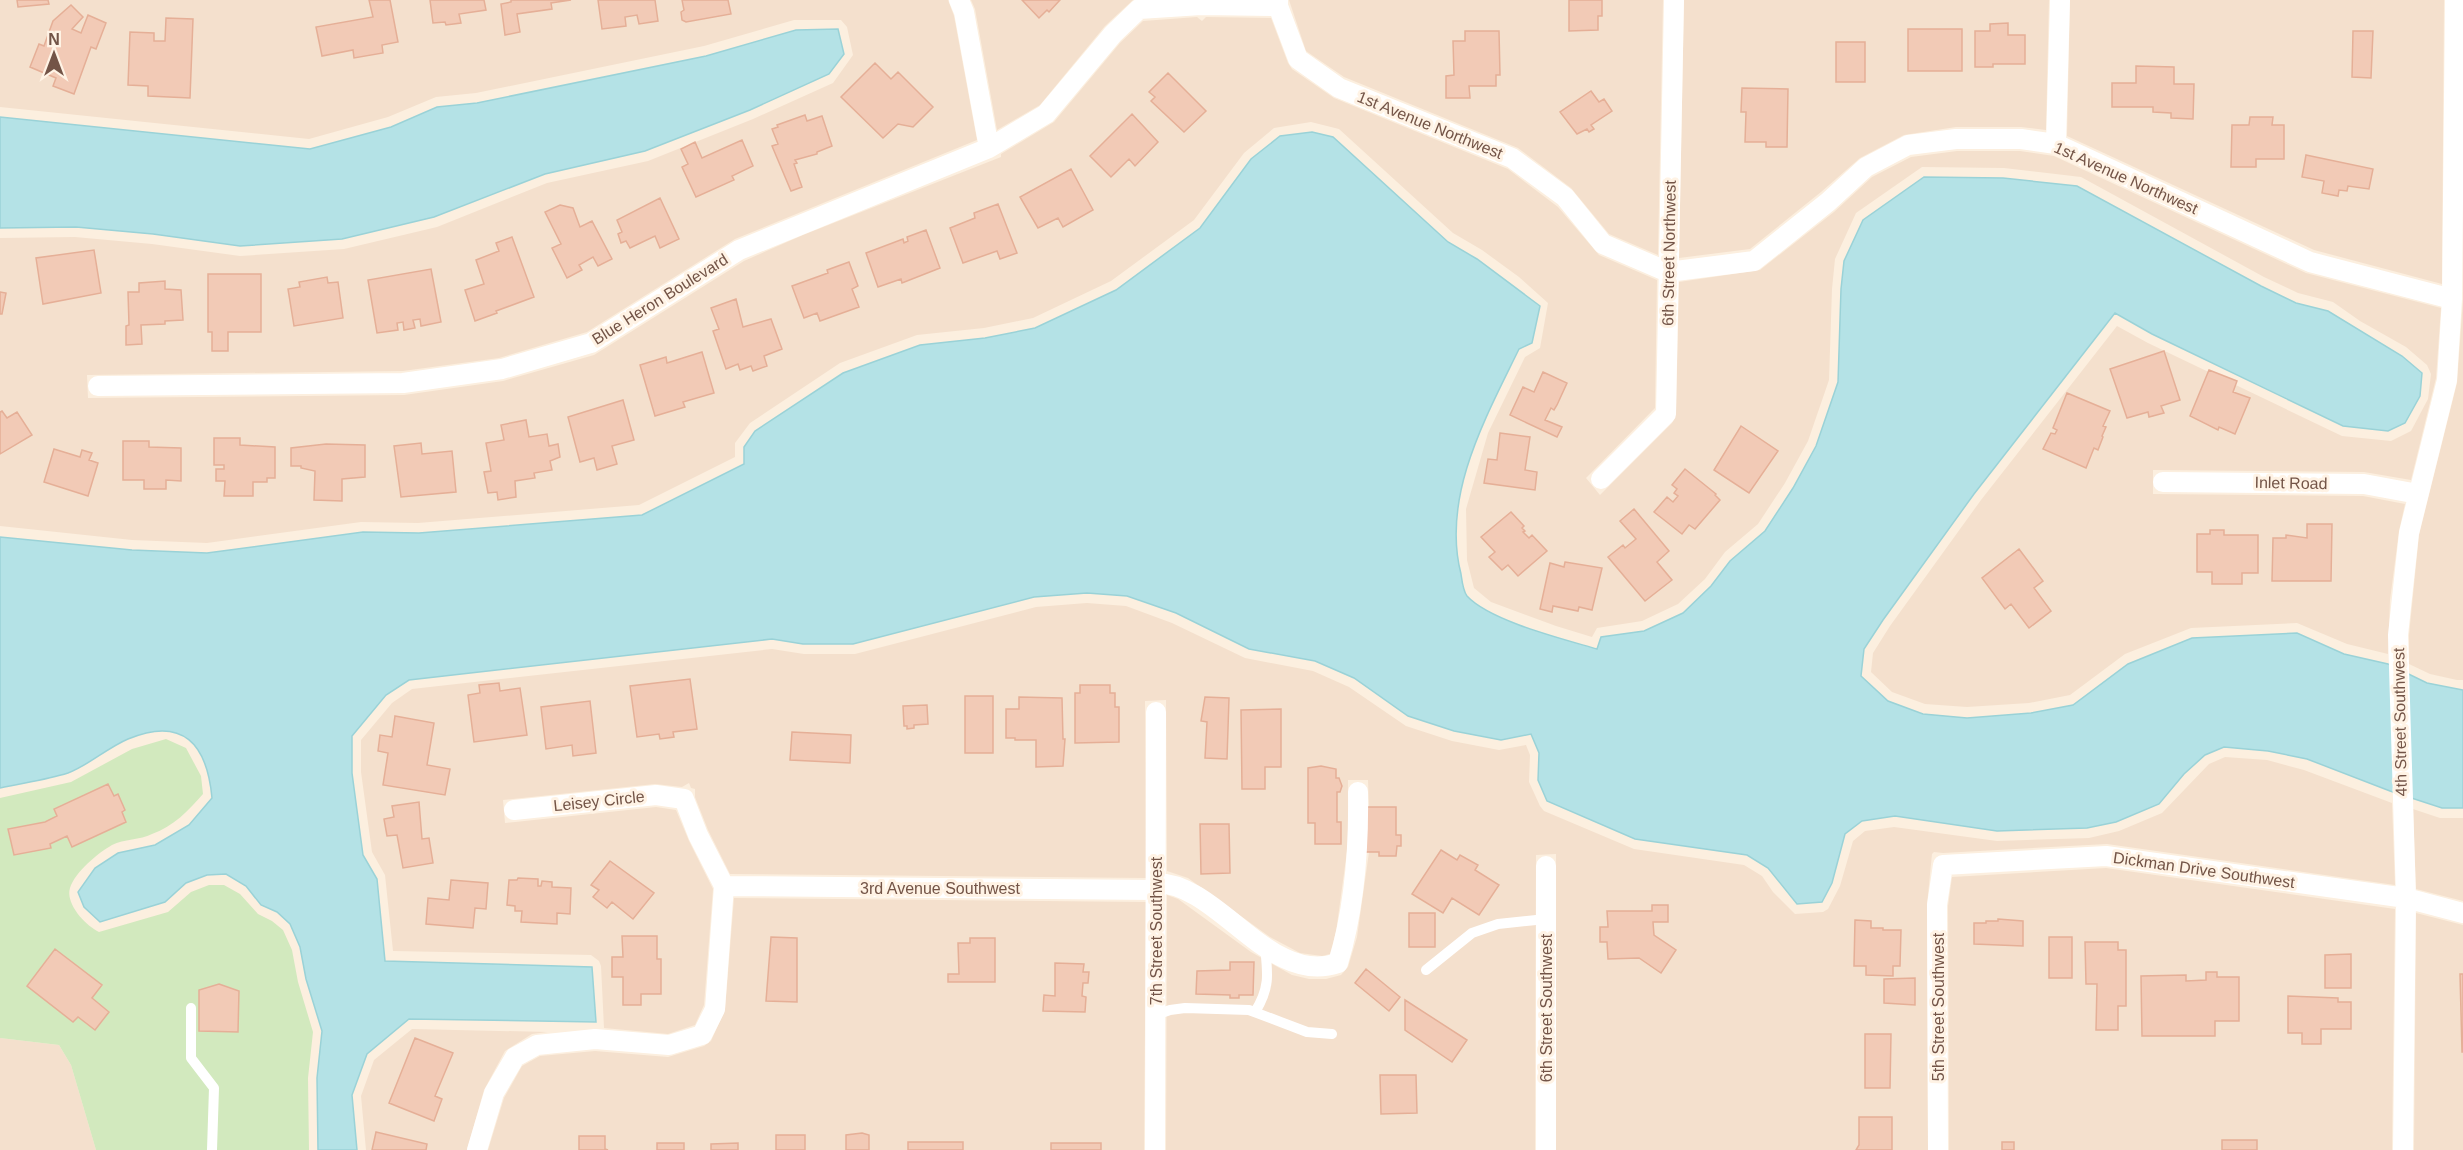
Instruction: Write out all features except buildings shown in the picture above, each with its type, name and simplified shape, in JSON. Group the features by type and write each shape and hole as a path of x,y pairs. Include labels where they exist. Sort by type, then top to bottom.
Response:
{"street":[{"path":"959,0 964,12 989,148"},
{"name":"6th Street Northwest","path":"1601,479 1666,414 1674,0"},
{"path":"2056,144 2060,0"},
{"name":"4th Street Southwest","path":"2403,1150 2406,898 2398,635 2409,533 2447,380 2452,298 2455,0"},
{"name":"Blue Heron Boulevard","path":"98,386 403,383 502,369 591,343 739,250 989,148 1046,114 1113,34 1139,9 1199,2 1278,3"},
{"name":"1st Avenue Northwest","path":"1278,3 1298,59 1339,88 1512,158 1565,197 1603,244 1668,272 1754,261 1828,202 1866,167 1908,146 1967,139 2021,139 2056,144 2310,262 2452,298"},
{"name":"Inlet Road","path":"2163,482 2364,484 2418,494"},
{"name":"7th Street Southwest","path":"1155,1150 1156,712"},
{"path":"1156,887 1168,883 1182,888 1265,947 1296,964 1323,968 1338,963 1346,935 1359,845 1358,792"},
{"name":"Leisey Circle","path":"514,810 656,795 684,799 698,836 724,886"},
{"name":"Dickman Drive Southwest","path":"1943,865 2106,856 2406,898 2463,913"},
{"name":"5th Street Southwest","path":"1938,1150 1937,905 1943,865"},
{"name":"6th Street Southwest","path":"1546,866 1546,1150"},
{"path":"477,1150 494,1093 514,1057 537,1045 595,1039 669,1046 702,1035 714,1009 724,886"},
{"name":"3rd Avenue Southwest","path":"724,886 1156,887"}],"lane":[{"path":"1426,970 1472,933 1498,924 1546,919"},
{"path":"1255,1012 1268,983 1265,947"},
{"path":"190,1008 191,1058 214,1088 212,1150"},
{"path":"1156,1015 1185,1008 1255,1012 1307,1032 1332,1034"}],"shaded area":[{"path":"0,0 948,0 954,16 977,140 735,239 587,332 499,358 403,371 87,375 88,398 404,395 503,381 594,355 744,261 803,235 1001,157 1001,154 1054,122 1120,43 1143,21 1197,17 1202,21 1206,17 1271,18 1292,69 1334,98 1508,169 1558,207 1599,255 1657,280 1655,408 1586,478 1600,495 1672,423 1676,414 1679,282 1760,270 1834,212 1872,177 1911,157 1957,151 2020,151 2054,156 2306,273 2441,308 2436,378 2411,480 2364,472 2153,470 2153,494 2363,496 2405,504 2390,600 2388,654 2347,644 2297,623 2191,628 2125,654 2070,695 2029,703 1967,707 1925,704 1892,692 1871,672 1873,653 1890,626 1981,500 2117,326 2342,436 2391,441 2411,431 2428,399 2431,374 2427,365 2406,347 2360,321 2333,302 2298,293 2264,277 2081,177 2004,168 1922,167 1856,213 1835,259 1829,380 1808,441 1785,483 1758,524 1725,552 1705,579 1678,604 1642,621 1597,628 1592,637 1491,602 1474,588 1467,560 1466,509 1488,433 1525,357 1540,348 1548,303 1519,277 1482,250 1453,233 1339,129 1311,122 1274,128 1244,153 1194,220 1111,281 1033,318 984,328 917,335 840,363 750,423 735,443 735,457 639,505 418,523 361,522 207,543 132,540 0,526 0,238 75,237 152,244 240,256 344,249 437,227 547,183 648,161 753,119 833,83 853,55 847,27 841,20 794,20 704,46 476,93 436,97 388,117 309,139 0,107"},
{"path":"971,0 1133,0 1105,26 1040,105 997,130 975,9"},
{"path":"1289,0 1663,0 1658,255 1609,234 1571,188 1518,148 1344,77 1306,51"},
{"path":"1684,0 2049,0 2046,130 2021,127 1956,127 1904,135 1860,158 1750,249 1679,258"},
{"path":"2070,0 2444,0 2442,284 2314,250 2067,136"},
{"path":"2463,299 2463,680 2457,680 2430,674 2409,664 2409,635 2419,535 2457,383"},
{"path":"1087,603 1126,606 1172,623 1245,658 1313,671 1349,687 1406,726 1452,741 1499,750 1526,745 1530,755 1529,782 1544,811 1634,849 1744,865 1762,876 1773,892 1795,914 1823,912 1828,909 1840,886 1853,841 1865,831 1894,827 1997,841 2089,838 2119,831 2162,813 2209,764 2225,757 2267,760 2304,770 2392,803 2395,885 2107,844 1934,852 1927,905 1928,1150 1556,1150 1556,854 1536,855 1535,1150 1166,1150 1167,895 1178,899 1251,952 1292,975 1309,979 1326,979 1341,975 1348,967 1357,937 1370,845 1368,780 1348,780 1348,844 1336,932 1330,954 1322,956 1300,953 1270,937 1188,878 1167,871 1166,700 1145,701 1146,878 730,874 708,830 695,797 695,789 691,788 689,783 682,787 655,784 503,800 505,823 656,807 676,810 713,889 704,1005 695,1025 668,1034 604,1028 601,966 599,961 591,955 393,951 385,875 372,852 361,772 361,740 392,703 412,689 772,649 804,654 855,654 1036,607"},
{"path":"2413,809 2440,818 2463,818 2463,901 2416,889"},
{"path":"2106,868 2395,909 2392,1150 1949,1150 1948,906 1952,877"},
{"path":"734,898 1146,902 1144,1150 488,1150 504,1098 522,1066 540,1056 595,1051 668,1057 704,1046 711,1041 725,1010"},
{"path":"2416,913 2463,925 2463,1150 2414,1150"},
{"path":"412,1029 548,1032 532,1034 505,1051 484,1090 467,1150 366,1150 361,1096 374,1060"},
{"path":"0,1038 59,1045 71,1065 96,1150 0,1150"}],"green space":[{"path":"166,739 186,748 201,776 203,794 167,827 147,836 112,845 94,858 73,882 69,894 71,901 83,920 99,932 168,912 191,892 209,885 224,885 240,894 258,914 283,930 292,950 298,982 313,1032 308,1078 309,1150 96,1150 71,1065 59,1045 0,1038 0,798 71,782 132,749"}],"water":[{"path":"838,29 844,54 829,74 750,110 645,151 545,174 434,217 342,239 240,246 153,234 76,227 0,228 0,117 310,149 391,127 437,107 477,103 706,56 796,30"},
{"path":"1312,132 1333,137 1448,242 1477,259 1540,306 1532,343 1519,349 1506,375 1481,430 1462,486 1457,516 1456,545 1462,583 1467,596 1492,613 1528,628 1597,649 1601,637 1644,631 1683,613 1711,586 1730,561 1765,531 1793,488 1816,446 1838,382 1844,261 1863,220 1924,177 2003,178 2077,186 2261,286 2296,303 2328,311 2402,356 2422,373 2420,396 2405,423 2388,431 2343,426 2152,334 2115,313 1974,494 1883,620 1864,649 1861,676 1888,701 1923,714 1967,718 2031,713 2073,705 2128,664 2192,638 2297,633 2344,654 2388,664 2427,683 2463,690 2463,808 2442,808 2307,759 2268,751 2224,747 2205,755 2184,774 2159,804 2116,822 2087,828 1997,831 1895,816 1862,821 1845,834 1832,883 1822,902 1797,904 1768,868 1747,855 1635,839 1547,801 1538,780 1539,753 1531,734 1501,740 1454,731 1408,716 1354,678 1315,661 1249,649 1176,613 1127,596 1087,593 1034,597 853,644 803,644 772,639 409,680 386,695 352,736 352,773 363,855 377,879 385,961 592,967 596,1022 409,1019 367,1054 352,1095 357,1150 318,1150 317,1078 322,1031 306,979 300,947 290,924 277,912 261,905 246,886 226,874 207,875 186,883 165,902 100,922 84,907 78,892 95,868 118,853 155,845 189,825 212,798 209,779 198,750 189,740 177,733 164,731 147,733 120,743 68,773 0,788 0,537 132,550 207,553 363,532 419,533 642,515 744,464 744,447 755,431 843,373 920,345 985,338 1035,328 1116,290 1200,228 1251,159 1280,136"}]}
